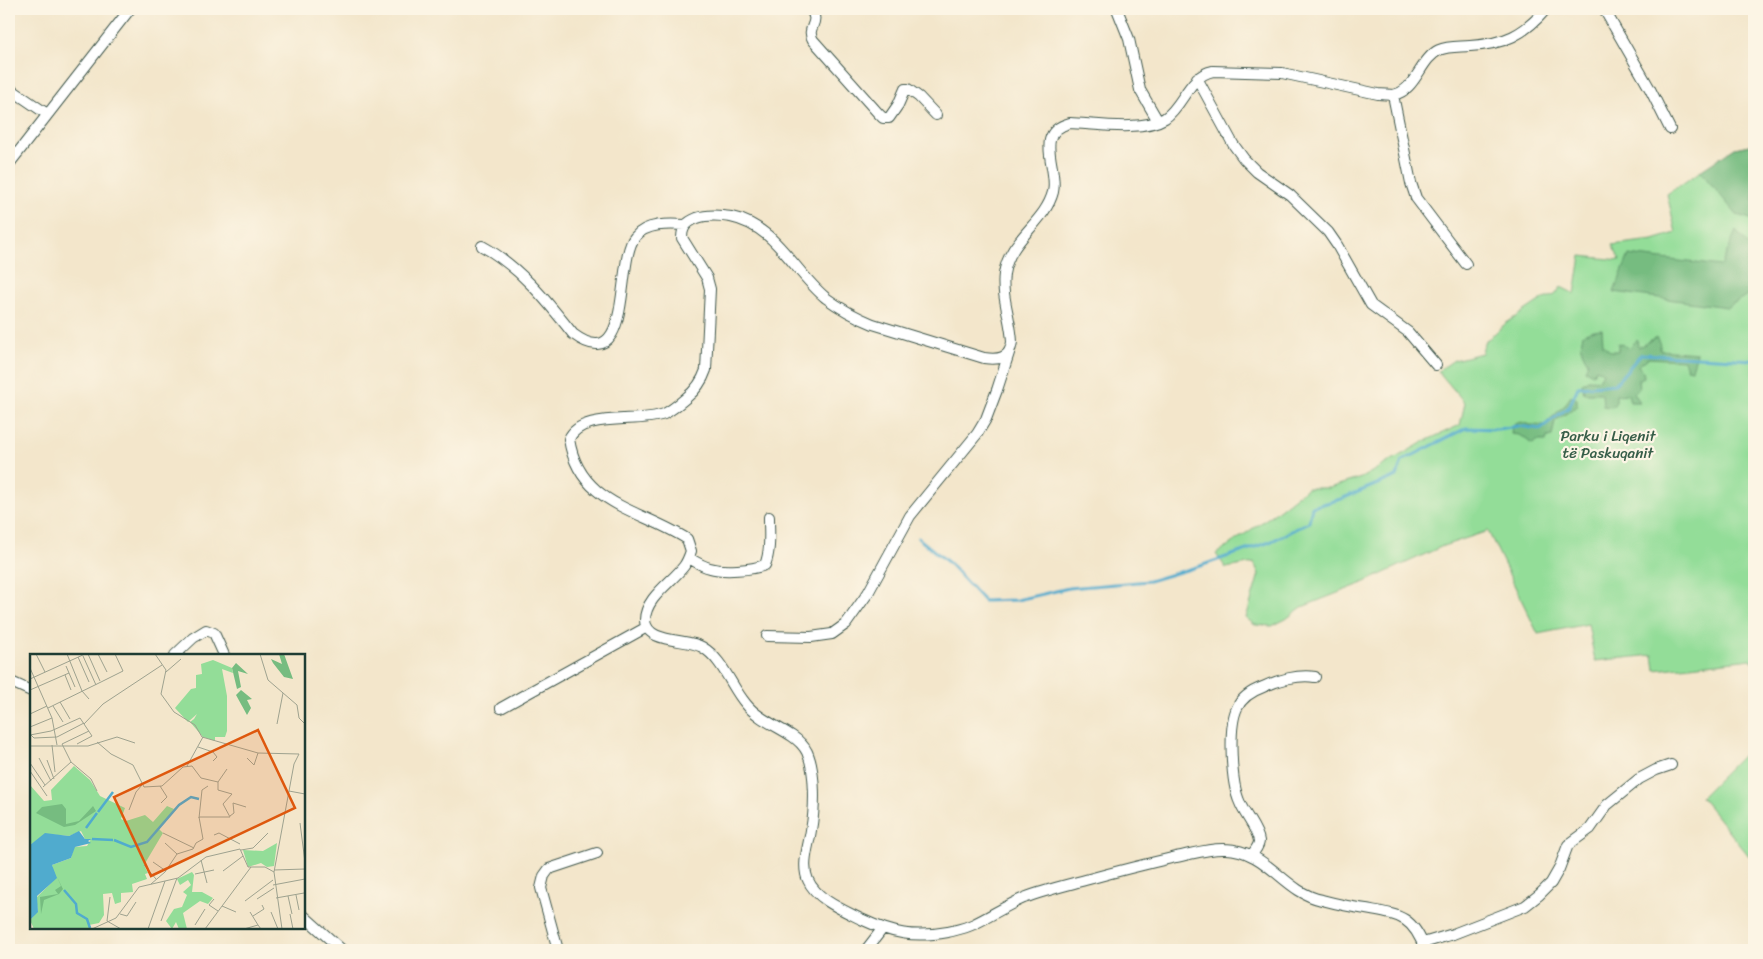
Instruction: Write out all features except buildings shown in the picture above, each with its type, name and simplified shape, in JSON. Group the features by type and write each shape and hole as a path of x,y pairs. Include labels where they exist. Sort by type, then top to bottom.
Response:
{"street":[{"path":"9,164 130,9"},
{"path":"810,9 814,14 815,21 810,30 810,36 878,113 884,118 889,118 898,105 905,89 908,89 919,97 936,115"},
{"path":"1117,9 1129,39 1140,90 1158,121"},
{"path":"767,636 811,638 832,634 846,624 868,593 910,516 980,430 998,390 1012,342 1004,287 1004,274 1016,245 1043,212 1053,192 1054,180 1049,144 1056,129 1070,123 1137,125 1158,121 1172,111 1197,78 1204,72 1213,70 1282,73 1378,94 1393,95 1401,92 1409,85 1426,62 1440,50 1487,45 1509,40 1530,26 1546,9"},
{"path":"1604,9 1650,89 1670,129"},
{"path":"1197,78 1233,144 1244,159 1258,172 1290,195 1328,232 1371,305 1408,332 1436,365"},
{"path":"9,88 47,114"},
{"path":"1393,95 1411,183 1416,198 1466,264"},
{"path":"482,246 508,263 523,277 573,334 592,345 609,339 614,332 622,293 626,257 634,237 641,231 653,226 685,225 705,216 719,215 735,218 763,231 780,246 825,296 857,318 984,358 1003,358 1009,354"},
{"path":"685,225 682,231 682,238 707,278 710,289 706,370 703,379 677,406 663,414 646,418 592,422 576,429 569,439 573,455 594,490 621,507 687,539 690,544 691,552 684,567 654,598 649,606 646,614 647,627 655,635 692,642 709,652 720,665 746,705 797,740 808,753 814,801 813,821 806,861 807,879 822,896 840,908 900,934 915,936 952,931 972,925 1026,898 1138,865 1222,848 1252,854 1274,869 1302,893 1316,899 1361,909 1389,912 1400,916 1408,921 1416,931 1424,947 1525,906 1551,882 1559,869 1568,845 1590,830 1607,805 1639,779 1671,765"},
{"path":"689,558 701,565 718,570 758,568 765,565 769,544 768,517"},
{"path":"501,708 647,627"},
{"path":"176,654 197,635 206,630 214,633 224,654"},
{"path":"1252,854 1259,842 1240,803 1234,785 1232,764 1236,709 1244,698 1275,681 1308,676 1315,677"},
{"path":"9,680 30,690"},
{"path":"558,950 541,888 544,876 549,869 597,853"},
{"path":"305,917 342,950"},
{"path":"866,950 883,928"}],"green space":[{"name":"Parku i Liqenit të Paskuqanit","path":"1754,144 1754,663 1751,659 1655,670 1653,655 1595,661 1588,624 1538,634 1488,531 1443,546 1358,585 1302,607 1286,619 1272,626 1255,625 1246,618 1259,574 1254,563 1226,568 1216,554 1307,488 1329,488 1361,478 1425,441 1460,425 1465,403 1438,371 1454,360 1482,353 1484,343 1505,324 1541,300 1555,295 1561,287 1575,294 1581,256 1620,260 1612,245 1653,240 1676,233 1667,194 1735,148"},
{"path":"1754,144 1754,220 1737,215 1700,171 1735,148"},
{"path":"1736,231 1754,251 1754,292 1727,307 1614,292 1629,255 1721,266"},
{"path":"1602,329 1603,345 1610,351 1618,351 1618,343 1626,345 1628,348 1637,339 1638,347 1656,337 1660,344 1660,350 1697,353 1692,369 1687,368 1684,360 1648,358 1638,366 1643,371 1644,377 1638,380 1639,389 1634,393 1640,402 1630,402 1628,394 1616,395 1616,402 1612,407 1603,406 1602,393 1584,393 1582,383 1591,379 1599,380 1603,372 1596,369 1593,374 1585,370 1588,362 1581,345 1583,334"},
{"path":"1571,396 1577,399 1577,406 1555,421 1552,436 1547,437 1546,441 1536,441 1533,444 1526,438 1511,434 1512,425 1521,422 1530,425 1544,425 1565,405"},
{"path":"1754,744 1754,862 1701,797"}],"waterway":[{"path":"918,538 949,563 984,601 1017,600 1069,588 1149,581 1270,542 1309,522 1312,507 1341,499 1397,476 1402,461 1466,428 1497,429 1518,426 1540,429 1569,407 1578,387 1615,384 1641,354 1754,360"}]}
